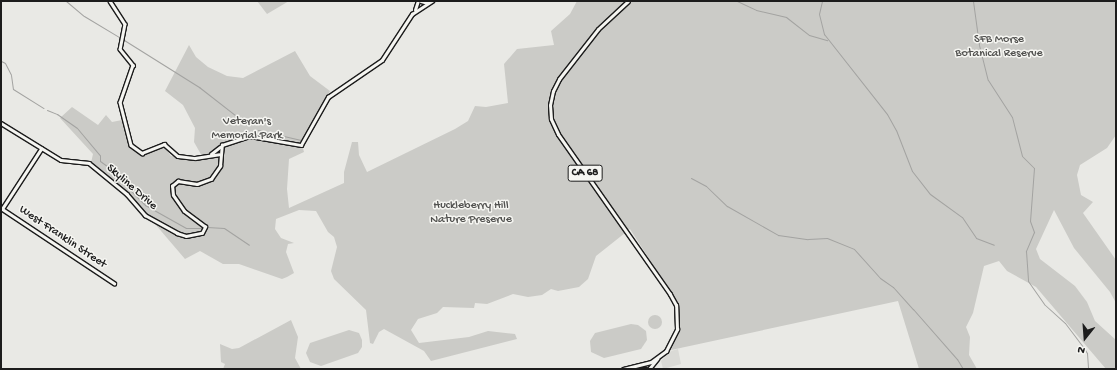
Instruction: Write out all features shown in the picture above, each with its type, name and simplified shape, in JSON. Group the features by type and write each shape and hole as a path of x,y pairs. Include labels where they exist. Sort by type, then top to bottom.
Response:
{"main road":[{"name":"CA 68","path":"625,369 644,364 657,358 666,351 677,329 677,312 674,299 558,134 550,113 550,98 559,79 598,29 628,1"}],"street":[{"path":"110,1 125,24 120,49 133,65 120,102 131,145 142,153 164,144 178,156 195,158 219,154"},
{"path":"212,154 220,146 247,136 302,145 328,97 382,60 415,11 420,1"},
{"path":"420,1 428,3"},
{"path":"419,8 420,1"},
{"path":"415,11 432,1"},
{"path":"1,123 41,149 1,208"},
{"path":"220,146 220,158"},
{"name":"Skyline Drive","path":"41,149 64,161 78,161 90,164 128,194 145,215 177,233 189,236 202,233 205,227 184,212 173,195 172,186 178,181 197,184 209,180 219,168 220,158"},
{"path":"212,154 220,158"},
{"name":"West Franklin Street","path":"1,208 114,283"},
{"path":"648,369 657,358"},
{"path":"644,364 648,369"},
{"path":"630,369 648,369"}],"shaded area":[{"path":"678,349 681,364 663,369 661,361 671,351"}],"green space":[{"path":"257,1 289,1 267,14"},
{"path":"577,1 1116,1 1116,135 1107,148 1080,165 1077,175 1081,195 1093,202 1083,213 1116,260 1116,303 1110,292 1074,248 1054,210 1036,249 1040,259 1075,286 1087,302 1095,321 1116,340 1116,369 1106,369 1036,287 1007,271 999,261 984,266 973,313 966,327 970,337 969,355 977,369 919,369 898,301 671,350 680,328 678,304 630,229 596,256 588,279 579,287 558,291 551,289 542,295 528,297 513,294 487,304 475,303 474,308 443,307 437,313 418,319 411,330 419,343 469,337 488,331 515,334 517,339 431,361 424,351 384,329 379,332 373,344 370,343 366,310 334,279 331,271 337,247 334,237 328,232 316,211 299,210 276,219 275,229 281,238 294,243 288,244 286,252 294,273 282,279 239,264 223,264 200,251 185,259 132,197 91,163 93,154 60,118 72,107 98,125 106,115 112,122 122,120 128,142 139,154 145,155 163,145 171,156 203,158 194,142 195,128 183,105 165,91 189,45 196,57 208,67 227,76 243,78 295,51 310,76 330,91 302,145 304,152 289,159 287,189 289,208 344,183 344,172 352,142 358,142 359,155 367,172 455,129 468,121 475,106 486,107 508,103 504,64 517,49 554,45 551,31 570,14"},
{"path":"655,315 660,317 662,322 660,327 655,329 650,327 648,322 650,317"},
{"path":"291,320 298,337 295,358 301,369 223,369 225,364 221,362 220,344 232,349 239,348"},
{"path":"631,324 638,325 646,331 647,340 641,349 604,358 591,352 590,341 595,333"},
{"path":"349,330 359,333 362,340 362,347 358,353 321,366 310,362 306,353 310,343"}],"waterway":[{"path":"66,1 84,16 119,37"},
{"path":"737,1 756,10 786,17 809,35 827,40"},
{"path":"822,1 819,14 824,34 887,114 896,130 912,171 930,194 962,217 976,238 994,245"},
{"path":"973,1 979,45 988,80 1012,117 1022,156 1034,168 1030,221 1034,232 1026,251 1028,281 1045,305 1065,323 1084,348 1087,353 1088,369"},
{"path":"124,40 199,87 245,123"},
{"path":"1,61 5,63 11,75 13,89 43,108"},
{"path":"47,110 57,114 77,128 100,155 100,161 118,174 122,182 145,205 186,228 202,228"},
{"path":"258,130 301,140"},
{"path":"691,178 706,186 727,206 778,235 808,239 827,238 854,249 880,278 893,287 913,309 957,359 963,369"},
{"path":"207,227 224,228 249,245"}],"park label":[{"name":"SFB Morse Botanical Reserve","path":"999,48"},
{"name":"Veteran's Memorial Park","path":"247,130"},
{"name":"Huckleberry Hill Nature Preserve","path":"471,214"}]}
